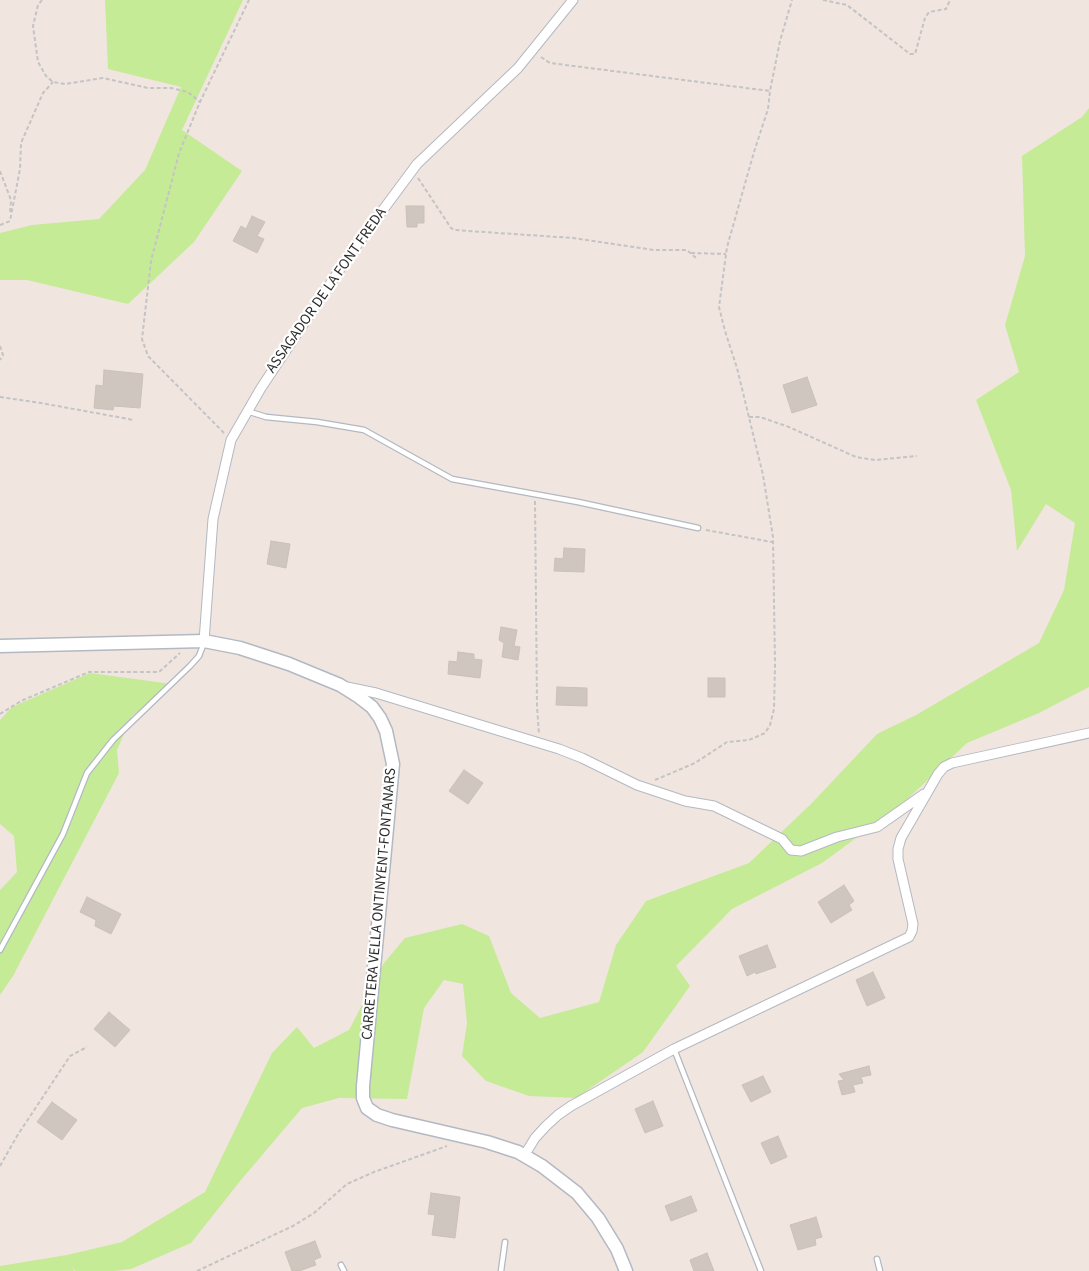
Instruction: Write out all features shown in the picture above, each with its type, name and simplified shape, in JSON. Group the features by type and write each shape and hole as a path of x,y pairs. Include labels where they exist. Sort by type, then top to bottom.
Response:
{"street":[{"name":"ASSAGADOR DE LA FONT FREDA","path":"204,641 213,519 231,440 260,388 348,257 412,170 518,68 573,0"},
{"name":"CARRETERA VELLA ONTINYENT-FONTANARS","path":"0,646 204,641 240,648 340,685 359,696 372,707 380,718 390,742 393,764 363,1098 367,1108 377,1115 392,1120 518,1152 542,1166 577,1193 608,1232 618,1248 626,1271"},
{"path":"340,685 376,693 582,758 637,785 685,801 714,806 782,839 791,850 801,852 837,837 877,827 928,790"},
{"path":"524,1156 535,1138 558,1114 674,1049 909,937 913,924 898,859 898,849 901,838 938,774 952,763 1089,733"}],"lane":[{"path":"247,411 266,417 317,422 364,430 452,479 535,494 698,528"},
{"path":"0,950 63,834 87,773 113,740 199,656 204,641"},
{"path":"674,1049 761,1271"},
{"path":"501,1271 505,1242"},
{"path":"877,1259 880,1271"},
{"path":"341,1265 344,1271"}],"path":[{"path":"42,0 38,5 33,26 38,62 46,76 53,82 66,84 103,78 148,88 171,88 188,92 200,102"},
{"path":"231,440 148,356 142,339 151,260 179,153 200,102 249,0"},
{"path":"637,785 664,777 695,763 727,742 749,740 765,733 770,725 774,710 773,542 763,475 737,368 719,307 726,254 768,109 780,41 792,0"},
{"path":"823,0 847,6 910,54 915,54 925,18 929,12 946,9 950,0"},
{"path":"532,51 550,63 770,91"},
{"path":"10,221 20,169 21,143 43,93 53,82"},
{"path":"412,170 454,230 572,238 654,250 687,250 696,258"},
{"path":"0,171 11,200 10,221"},
{"path":"0,225 10,221"},
{"path":"690,253 726,254"},
{"path":"0,346 3,355 0,360"},
{"path":"0,397 42,402 134,420"},
{"path":"749,416 760,417 789,428 856,457 876,460 917,456"},
{"path":"535,494 537,707 540,744"},
{"path":"698,528 773,542"},
{"path":"0,714 21,701 89,672 158,672 176,658 190,642"},
{"path":"0,1166 17,1136 70,1056 87,1047"},
{"path":"197,1271 293,1226 314,1213 347,1184 374,1172 468,1138"}],"green space":[{"path":"105,0 243,0 182,130 242,171 194,242 128,304 27,280 0,280 0,233 32,225 99,219 145,170 181,87 108,69"},
{"path":"1089,108 1089,687 1039,713 967,743 900,806 822,863 732,909 676,966 690,986 643,1052 576,1098 529,1096 486,1081 462,1056 467,1023 463,984 444,980 424,1008 407,1099 339,1098 302,1108 191,1243 131,1269 75,1271 72,1265 74,1271 0,1271 0,1266 67,1255 122,1242 205,1192 272,1053 297,1027 314,1048 349,1030 384,963 405,938 462,924 489,936 511,993 540,1018 599,1002 616,945 646,901 749,863 811,804 877,734 916,715 1039,643 1064,590 1075,523 1046,504 1017,551 1011,490 976,400 1019,372 1005,325 1025,256 1022,156 1082,117"},
{"path":"90,673 172,684 132,716 117,750 119,773 13,976 0,995 0,890 17,872 14,836 0,824 0,720 12,707"}],"building":[{"path":"406,206 424,206 424,223 417,223 417,227 407,227"},
{"path":"252,216 265,222 257,236 264,239 257,253 233,241 241,226 246,229"},
{"path":"104,370 143,374 140,408 114,406 113,410 94,408 96,385 103,386"},
{"path":"807,377 817,405 792,413 783,385"},
{"path":"271,541 290,544 286,568 267,564"},
{"path":"564,548 585,549 584,572 554,571 555,558 563,559"},
{"path":"501,627 517,630 514,646 520,647 518,660 502,657 504,643 499,640"},
{"path":"458,652 474,654 474,659 482,660 480,678 448,674 449,661 457,662"},
{"path":"708,678 725,678 725,697 708,697"},
{"path":"557,687 587,688 587,706 556,705"},
{"path":"464,770 483,783 468,804 449,791"},
{"path":"844,885 854,901 849,905 852,910 831,923 818,902"},
{"path":"87,897 121,914 111,934 95,926 96,920 80,912"},
{"path":"767,945 776,967 747,976 739,956"},
{"path":"873,972 885,998 867,1006 856,980"},
{"path":"109,1012 130,1030 115,1047 94,1029"},
{"path":"869,1066 871,1075 861,1077 863,1083 853,1085 855,1092 842,1095 838,1081 844,1080 839,1074"},
{"path":"763,1076 771,1092 751,1102 742,1085"},
{"path":"653,1101 663,1126 645,1133 635,1109"},
{"path":"52,1102 77,1120 62,1140 37,1122"},
{"path":"778,1136 787,1157 771,1164 761,1143"},
{"path":"431,1193 460,1197 455,1238 432,1235 435,1215 428,1214"},
{"path":"691,1196 697,1211 671,1221 665,1206"},
{"path":"816,1217 822,1237 815,1239 816,1245 798,1250 790,1225"},
{"path":"315,1241 321,1257 314,1260 316,1265 299,1271 292,1271 285,1252"},
{"path":"707,1253 714,1271 694,1271 690,1260"}]}
